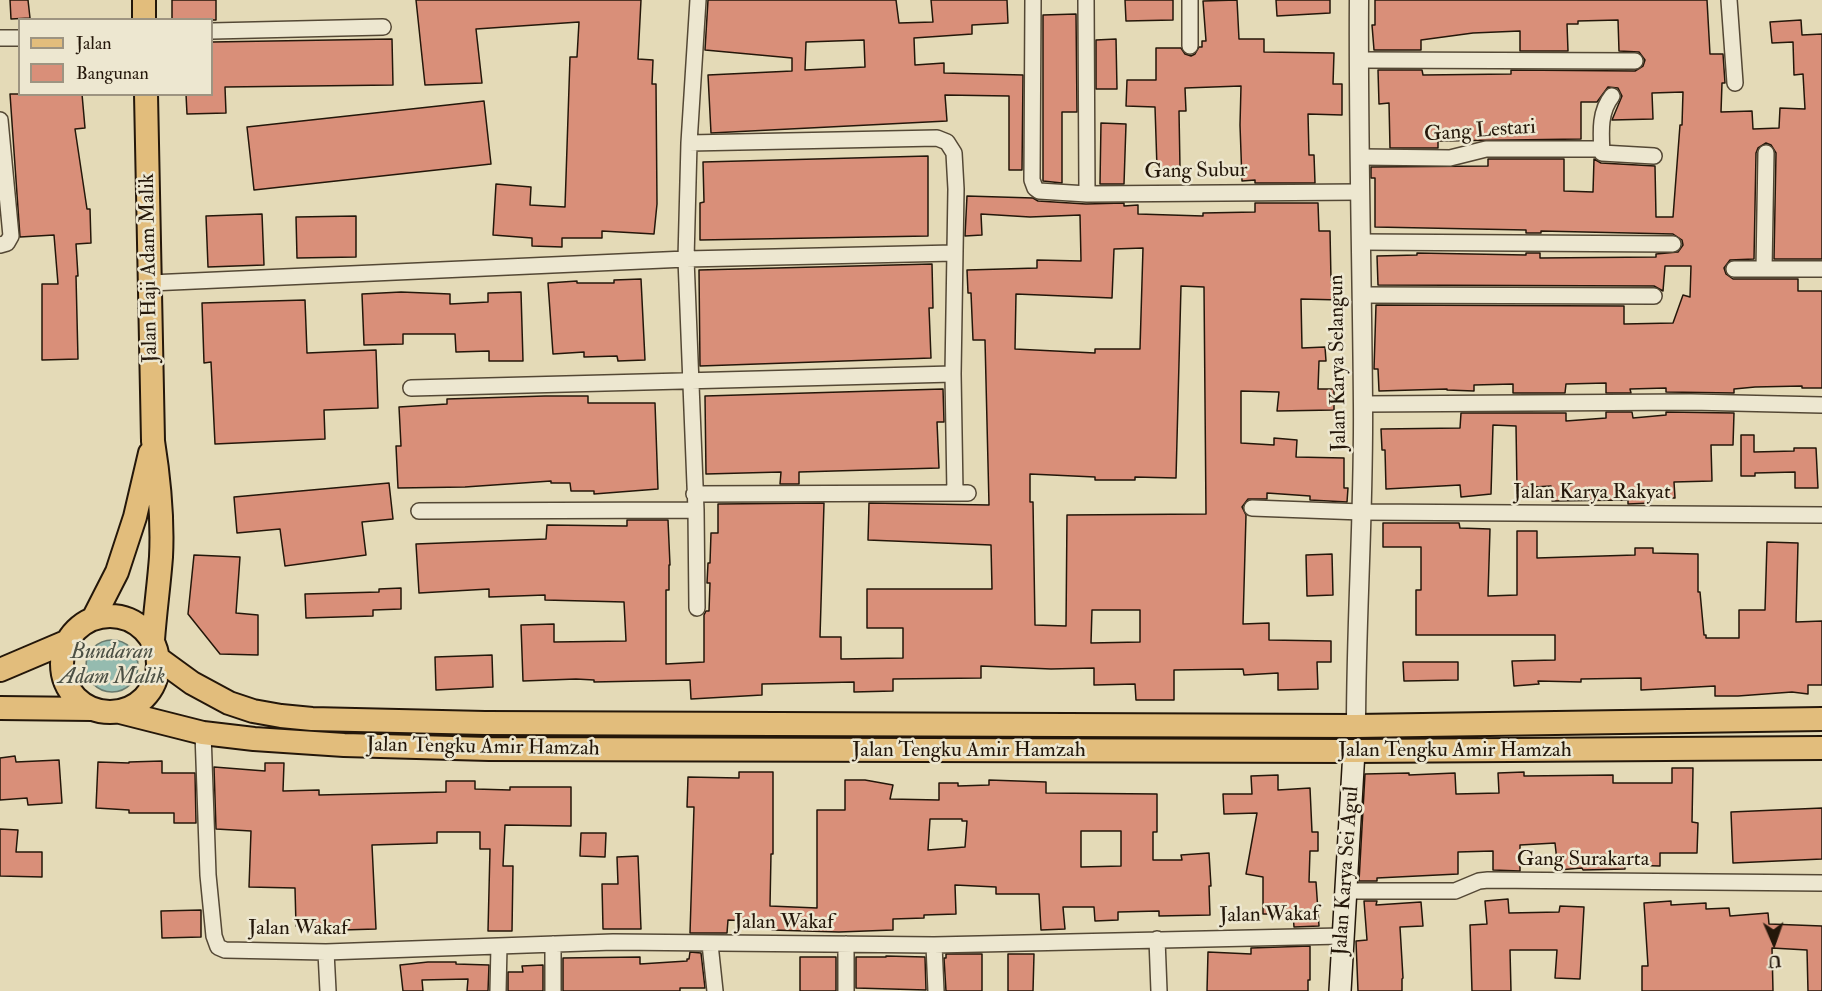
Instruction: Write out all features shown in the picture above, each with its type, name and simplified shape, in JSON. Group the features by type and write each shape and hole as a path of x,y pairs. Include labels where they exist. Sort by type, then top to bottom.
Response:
{"main road":[{"path":"144,0 144,18"},
{"name":"Jalan Haji Adam Malik","path":"146,96 153,441 159,481 161,555 156,650"},
{"name":"Jalan Haji Adam Malik","path":"93,619 117,572 135,518 153,441"},
{"path":"0,670 66,642 78,628 93,619 110,615 127,618 142,627 156,650 155,683 141,702 120,712 0,708"},
{"path":"66,642 61,662 65,681 75,698 92,710"},
{"name":"Jalan Tengku Amir Hamzah","path":"156,650 192,682 228,703 253,711 312,719 485,723 1356,726 1822,719"},
{"name":"Jalan Tengku Amir Hamzah","path":"120,712 203,733 254,739 344,745 489,749 1354,751 1822,748"},
{"path":"823,725 823,750"},
{"name":"Jalan Karya Sei Agul","path":"1340,991 1354,751"}],"street":[{"path":"697,608 696,510 686,259 689,143 698,0"},
{"name":"Gang Subur","path":"1033,0 1032,180 1035,188 1044,193 1087,194 1360,192"},
{"path":"1086,0 1087,194"},
{"path":"1190,0 1190,46"},
{"name":"Jalan Karya Selangun","path":"1356,726 1363,404 1359,0"},
{"path":"1729,0 1735,83"},
{"path":"213,31 383,27"},
{"path":"0,38 18,38"},
{"path":"1359,60 1635,62"},
{"path":"1602,149 1602,115 1612,96"},
{"path":"0,120 11,236 7,243 0,245"},
{"path":"689,143 942,139 947,142 954,153 956,189 953,374 962,493 694,494"},
{"name":"Gang Lestari","path":"1360,157 1450,158 1486,149 1602,149 1604,154 1654,156"},
{"path":"1764,269 1766,153"},
{"path":"1360,242 1673,244"},
{"path":"150,283 686,259 954,253"},
{"path":"1734,269 1822,269"},
{"path":"1361,295 1654,296"},
{"path":"411,388 953,374"},
{"path":"1363,404 1691,402 1822,405"},
{"name":"Jalan Karya Rakyat","path":"1252,508 1362,512 1822,515"},
{"path":"418,511 696,510"},
{"name":"Jalan Wakaf","path":"203,733 208,875 212,916 216,943 218,947 225,950 326,952 613,942 934,945 1342,936"},
{"name":"Gang Surakarta","path":"1345,891 1455,891 1488,880 1822,883"},
{"path":"1157,939 1159,991"},
{"path":"553,944 554,991"},
{"path":"710,944 715,991"},
{"path":"846,944 846,991"},
{"path":"934,945 936,991"},
{"path":"498,946 498,991"},
{"path":"326,952 328,991"}],"water":[{"name":"Bundaran Adam Malik","path":"107,640 117,640 131,647 138,666 131,685 117,692 107,692 97,688 90,681 86,671 86,661 90,651 97,644"}],"building":[{"path":"10,0 28,0 30,18 11,19"},
{"path":"172,0 216,0 216,20 213,18 172,18"},
{"path":"416,0 641,0 638,59 653,60 652,84 656,84 657,204 654,234 602,231 602,238 562,238 562,247 532,246 532,238 493,235 496,184 531,187 530,205 565,207 570,57 577,57 579,22 476,29 482,83 425,85"},
{"path":"708,0 896,0 899,23 933,22 931,0 1007,0 1008,23 972,25 972,34 914,38 915,65 944,63 944,73 1023,75 1022,170 1009,170 1009,96 945,95 947,121 711,133 708,75 792,71 792,58 705,50","holes":["864,40 865,67 805,70 806,42"]},
{"path":"1125,0 1173,0 1173,20 1126,21"},
{"path":"1237,0 1239,39 1264,39 1264,52 1334,53 1333,84 1342,84 1342,115 1308,114 1309,155 1314,155 1315,183 1242,181 1241,86 1185,88 1186,111 1179,111 1180,168 1157,168 1155,107 1126,106 1127,80 1156,80 1156,48 1181,48 1185,54 1191,56 1199,47 1202,47 1202,41 1206,41 1203,1"},
{"path":"1276,0 1330,0 1330,13 1277,16"},
{"path":"1375,0 1707,0 1710,54 1723,54 1725,83 1722,83 1721,112 1752,111 1753,129 1779,128 1780,108 1805,109 1803,74 1794,75 1793,42 1772,43 1770,22 1801,20 1802,35 1822,34 1822,259 1774,259 1776,153 1771,145 1766,143 1758,148 1756,153 1754,259 1730,260 1724,268 1726,274 1733,279 1798,279 1798,291 1822,291 1822,388 1755,387 1734,389 1734,393 1666,392 1666,388 1630,389 1631,393 1606,393 1606,383 1566,384 1565,393 1513,393 1513,384 1474,385 1474,391 1447,389 1379,391 1378,369 1374,369 1376,305 1624,306 1624,324 1673,323 1683,295 1690,297 1691,266 1665,266 1663,291 1654,286 1378,285 1377,256 1417,255 1417,253 1526,255 1526,253 1540,253 1540,258 1656,257 1656,254 1678,252 1683,245 1682,240 1673,234 1541,231 1541,233 1526,233 1526,230 1375,227 1375,178 1371,178 1371,167 1488,166 1488,159 1564,159 1564,191 1593,192 1594,159 1601,163 1655,166 1656,217 1673,217 1683,92 1652,93 1653,119 1612,120 1622,96 1618,88 1608,87 1597,102 1581,102 1581,139 1438,141 1438,148 1390,148 1389,103 1379,104 1378,70 1422,70 1423,75 1511,74 1511,70 1635,71 1643,66 1645,60 1639,52 1619,51 1618,20 1578,21 1578,24 1567,24 1568,51 1520,51 1520,31 1473,33 1421,40 1421,50 1374,50 1372,25 1375,25"},
{"path":"1076,14 1077,112 1062,112 1062,183 1043,181 1043,15"},
{"path":"392,39 393,85 225,87 226,113 187,114 186,96 213,96 213,42"},
{"path":"1116,39 1117,89 1096,89 1096,40"},
{"path":"10,94 82,96 85,128 75,129 87,209 90,209 91,243 76,244 78,359 42,360 42,284 58,284 54,235 20,237"},
{"path":"484,101 491,164 254,190 247,127"},
{"path":"1101,123 1126,124 1124,184 1100,184"},
{"path":"928,156 928,236 700,240 700,203 704,202 703,162"},
{"path":"967,196 1033,198 1038,201 1086,204 1124,203 1124,206 1138,205 1138,214 1203,216 1203,213 1255,212 1255,203 1318,203 1319,231 1330,231 1331,280 1341,280 1341,300 1301,299 1302,348 1325,347 1326,361 1319,361 1318,389 1334,389 1334,410 1277,411 1279,392 1241,391 1241,443 1274,445 1274,438 1297,440 1296,457 1344,458 1344,488 1348,488 1347,502 1310,500 1310,496 1267,493 1267,499 1248,499 1242,507 1246,515 1243,624 1269,623 1269,640 1331,641 1331,662 1317,662 1318,689 1278,690 1278,673 1244,675 1243,669 1174,670 1174,700 1136,700 1135,684 1094,685 1094,668 981,666 981,678 893,679 893,691 854,692 854,682 762,684 762,695 691,699 690,680 523,681 521,625 554,624 554,642 626,641 624,602 545,600 545,595 489,597 489,589 419,593 416,544 546,539 547,525 627,526 627,520 668,520 670,565 669,590 666,590 666,664 704,662 704,615 706,611 709,611 708,563 710,563 711,533 718,533 718,504 824,503 820,637 841,637 841,659 903,658 903,628 867,628 867,589 992,589 991,545 868,540 869,503 989,505 985,340 973,340 971,293 968,293 967,270 1037,268 1037,260 1081,261 1080,215 1030,217 981,214 982,235 965,236","holes":["1143,248 1140,349 1095,349 1095,353 1015,349 1016,294 1112,298 1114,249","1181,286 1204,287 1206,514 1067,515 1066,626 1035,625 1033,502 1030,502 1030,474 1095,477 1095,480 1135,480 1135,477 1176,478","1092,610 1140,610 1140,642 1091,643"]},
{"path":"262,214 264,265 208,267 206,216"},
{"path":"356,216 356,257 297,258 296,217"},
{"path":"932,264 933,308 929,308 931,358 700,366 699,270"},
{"path":"641,279 645,360 618,361 617,356 584,357 584,352 553,354 548,283 577,281 577,283 614,283 614,280"},
{"path":"401,292 450,294 450,304 488,302 488,293 521,292 523,361 489,361 489,351 456,352 455,334 403,334 403,344 364,345 362,294"},
{"path":"305,300 307,353 376,350 378,408 324,410 325,439 215,444 211,362 204,363 202,303"},
{"path":"943,389 944,422 937,422 939,468 799,472 799,484 780,484 781,472 706,474 705,396"},
{"path":"588,396 588,403 655,403 658,489 594,494 594,491 571,491 570,483 551,483 551,481 465,487 398,488 396,446 401,446 399,407 447,404 447,399"},
{"path":"1606,412 1632,412 1633,418 1666,415 1666,412 1734,413 1733,445 1711,445 1712,481 1674,482 1675,498 1651,498 1651,503 1628,504 1628,500 1552,501 1551,486 1517,488 1516,426 1493,425 1491,494 1461,497 1460,485 1386,489 1385,450 1382,450 1381,429 1460,428 1461,413 1566,413 1566,421 1606,418"},
{"path":"1741,435 1754,435 1754,452 1816,448 1818,488 1795,488 1795,472 1755,473 1755,476 1741,476"},
{"path":"389,483 393,519 362,522 366,555 285,566 280,529 237,533 234,497"},
{"path":"1383,523 1459,523 1460,528 1490,529 1488,596 1517,595 1517,531 1537,531 1537,558 1635,555 1635,548 1653,548 1653,553 1698,554 1698,592 1700,592 1706,638 1739,638 1739,610 1765,610 1767,542 1798,543 1796,622 1822,621 1822,685 1808,685 1808,694 1792,692 1738,696 1715,696 1715,686 1641,690 1641,678 1581,679 1581,682 1538,681 1539,684 1514,686 1512,661 1555,660 1555,635 1416,635 1416,590 1421,590 1421,547 1383,547"},
{"path":"1332,554 1333,595 1307,596 1306,555"},
{"path":"194,555 240,557 236,613 258,615 258,655 220,654 188,614"},
{"path":"401,588 401,609 373,610 373,616 306,618 305,594 379,592 379,589"},
{"path":"492,655 493,687 436,690 435,657"},
{"path":"1403,662 1458,662 1458,680 1404,681"},
{"path":"15,756 16,762 59,760 62,803 28,805 27,798 0,800 0,758"},
{"path":"162,761 162,773 195,773 196,823 174,823 174,813 129,813 129,810 96,808 98,762"},
{"path":"265,763 284,763 283,791 319,790 319,795 446,792 446,781 475,781 475,789 571,787 571,826 505,825 503,866 513,866 512,931 488,931 490,849 480,849 480,832 437,832 437,843 372,845 376,929 342,930 342,925 296,926 295,888 249,887 251,831 216,829 214,767 265,771"},
{"path":"1672,768 1693,768 1692,822 1698,823 1697,853 1660,853 1660,866 1625,865 1625,869 1558,870 1555,843 1520,845 1520,871 1493,870 1493,851 1458,852 1458,874 1359,881 1365,774 1455,773 1456,794 1499,793 1498,773 1524,772 1524,776 1613,775 1613,783 1672,783"},
{"path":"739,772 773,772 773,854 771,854 770,906 817,908 817,810 845,810 845,780 865,780 893,785 890,799 939,800 939,783 958,783 958,786 989,785 989,780 1046,782 1046,793 1157,794 1157,832 1153,832 1153,860 1182,860 1181,855 1209,853 1210,915 1159,916 1159,911 1118,912 1118,920 1095,921 1094,907 1063,907 1065,929 1041,930 1039,894 996,894 996,887 955,885 956,914 893,919 893,930 839,932 772,930 772,922 728,920 727,933 690,933 694,807 687,807 688,777 739,778","holes":["930,819 967,821 965,847 928,850","1081,831 1121,831 1121,866 1081,867"]},
{"path":"1278,775 1278,790 1310,788 1312,832 1318,832 1318,851 1310,851 1309,882 1316,882 1319,926 1294,927 1293,914 1263,914 1263,877 1246,874 1257,813 1224,814 1223,794 1252,794 1251,776"},
{"path":"1822,808 1822,859 1733,863 1731,812"},
{"path":"0,829 18,830 16,852 42,852 42,877 0,876"},
{"path":"581,833 606,833 605,857 580,856"},
{"path":"638,856 641,929 603,929 602,884 618,884 617,857"},
{"path":"1508,899 1509,913 1559,912 1560,906 1584,907 1580,979 1555,978 1557,950 1510,950 1511,991 1472,991 1470,925 1487,924 1485,901"},
{"path":"1364,901 1377,901 1376,905 1421,902 1423,926 1400,927 1402,991 1358,991 1356,941 1367,940"},
{"path":"1671,901 1671,905 1706,903 1706,909 1729,908 1730,916 1768,913 1769,924 1822,926 1822,991 1808,991 1807,950 1772,948 1773,991 1642,991 1642,966 1648,966 1644,903"},
{"path":"201,910 201,937 162,938 161,911"},
{"path":"1310,946 1308,991 1207,991 1208,952 1251,954 1251,948"},
{"path":"690,952 701,953 705,988 680,988 680,991 563,991 563,958 640,957 640,964 687,961"},
{"path":"946,954 982,954 982,991 946,991 944,958"},
{"path":"1008,954 1034,954 1033,991 1008,991"},
{"path":"800,957 836,957 836,991 800,991"},
{"path":"856,957 925,957 926,990 856,988"},
{"path":"428,962 489,965 488,991 467,991 468,979 422,980 423,991 403,991 400,965"},
{"path":"543,965 543,991 508,991 508,972 523,972 522,966"}]}
